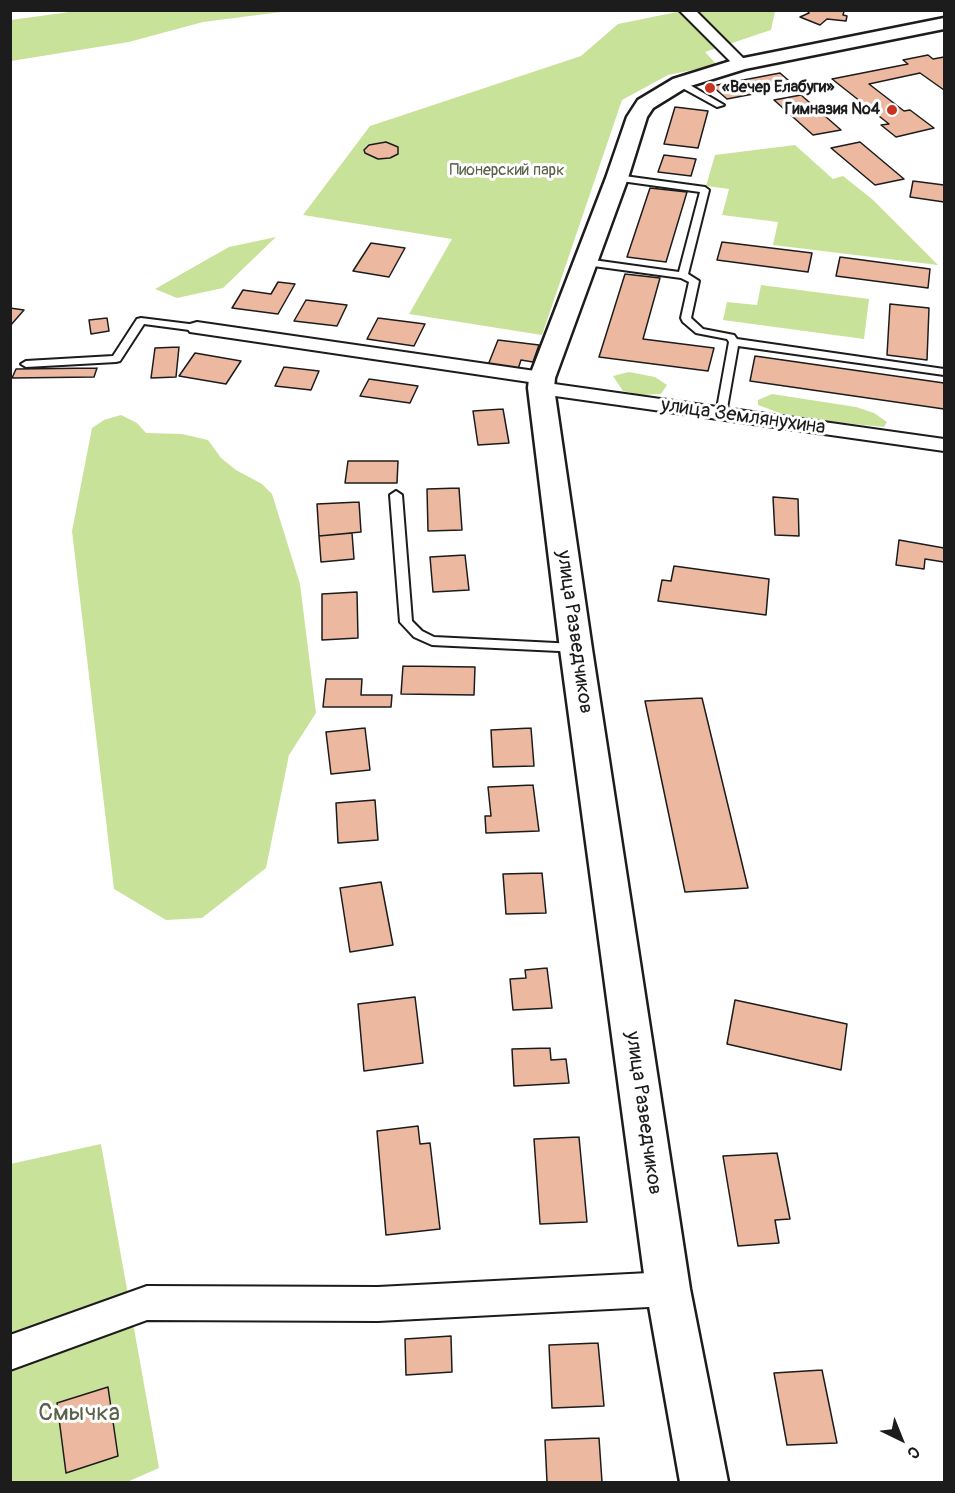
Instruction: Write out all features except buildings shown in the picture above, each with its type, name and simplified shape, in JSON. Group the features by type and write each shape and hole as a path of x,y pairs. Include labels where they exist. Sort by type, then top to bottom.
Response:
{"street":[{"path":"686,10 741,64"},
{"name":"улица Разведчиков","path":"704,1482 668,1289 576,649 542,383 638,117 645,104 680,83 741,64 945,24"},
{"name":"улица Землянухина","path":"197,328 721,414 945,445"},
{"path":"10,1353 147,1303 378,1304 668,1289"}],"lane":[{"path":"680,83 720,105"},
{"path":"617,178 705,190 683,275"},
{"path":"586,262 683,275 692,279 695,284 686,318 688,322 700,331 730,337 734,342 945,372"},
{"path":"26,364 116,359 141,321 197,328"},
{"path":"721,414 734,342"},
{"path":"396,495 406,622 418,634 432,641 576,649"}],"green space":[{"path":"84,10 289,11 203,22 129,42 11,61 11,20"},
{"name":"Пионерский парк","path":"682,11 775,11 771,30 705,52 717,65 668,75 622,100 542,335 409,314 452,239 303,215 370,126 581,56 618,24"},
{"path":"795,145 833,179 843,176 872,199 938,265 773,245 778,222 722,215 729,189 706,186 715,155"},
{"path":"276,237 223,288 177,298 155,289 229,247"},
{"path":"761,285 869,299 864,339 723,320 727,302 757,305"},
{"path":"629,372 655,377 667,385 661,394 641,395 623,391 613,376"},
{"path":"772,394 856,407 874,413 887,422 884,427 793,418 758,405 758,400"},
{"path":"121,415 137,423 146,433 182,434 208,440 221,458 236,470 262,484 272,494 300,584 316,713 289,755 266,868 202,918 166,920 114,889 72,531 92,428 104,420"},
{"name":"Смычка","path":"101,1144 159,1468 127,1482 11,1482 10,1164"}],"place":[{"name":"«Вечер Елабуги»","path":"710,88"},
{"name":"Гимназия №4","path":"892,110"}]}
